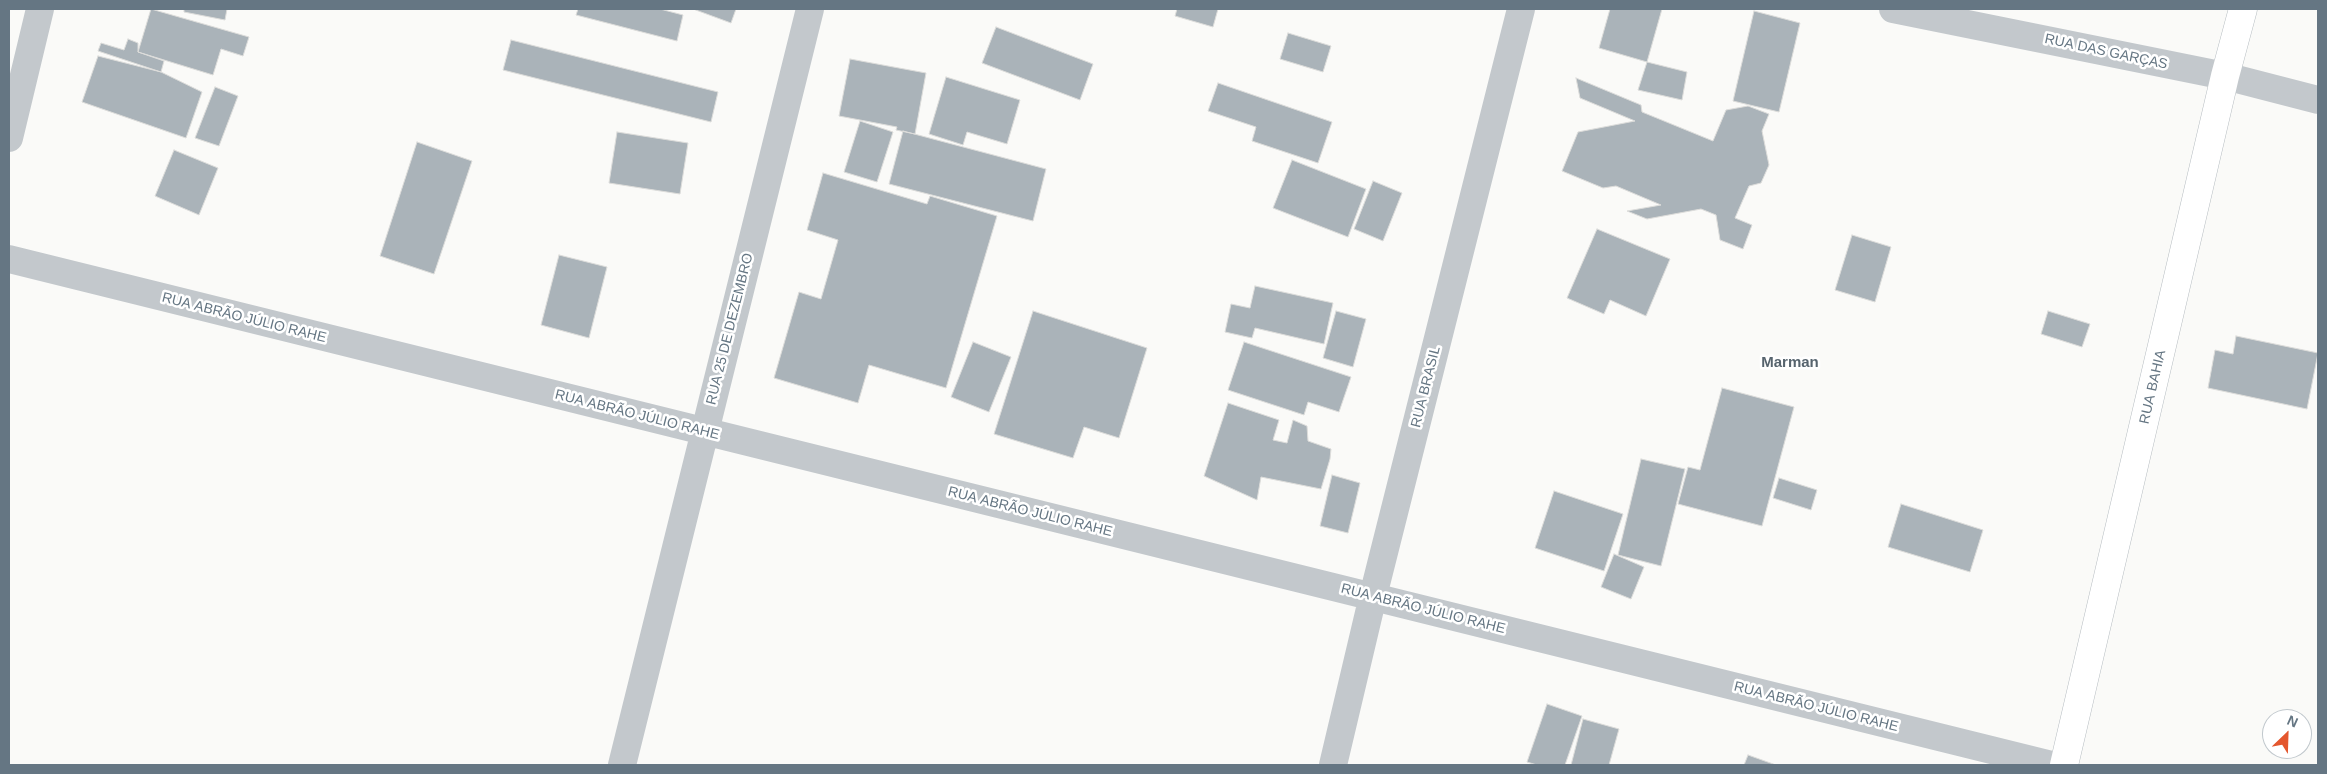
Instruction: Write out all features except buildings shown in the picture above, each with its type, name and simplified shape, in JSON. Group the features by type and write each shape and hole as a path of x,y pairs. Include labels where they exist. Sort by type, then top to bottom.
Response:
{"main road":[{"name":"RUA BAHIA","path":"2064,765 2225,76 2243,9"}],"street":[{"path":"9,138 40,9"},
{"name":"RUA 25 DE DEZEMBRO","path":"622,765 810,9"},
{"name":"RUA BRASIL","path":"1333,765 1373,596 1521,9"},
{"name":"RUA DAS GARÇAS","path":"1893,9 2225,76 2318,100"},
{"name":"RUA ABRÃO JÚLIO RAHE","path":"9,259 2052,765"}],"district":[{"name":"Marman","path":"1790,363"}]}
